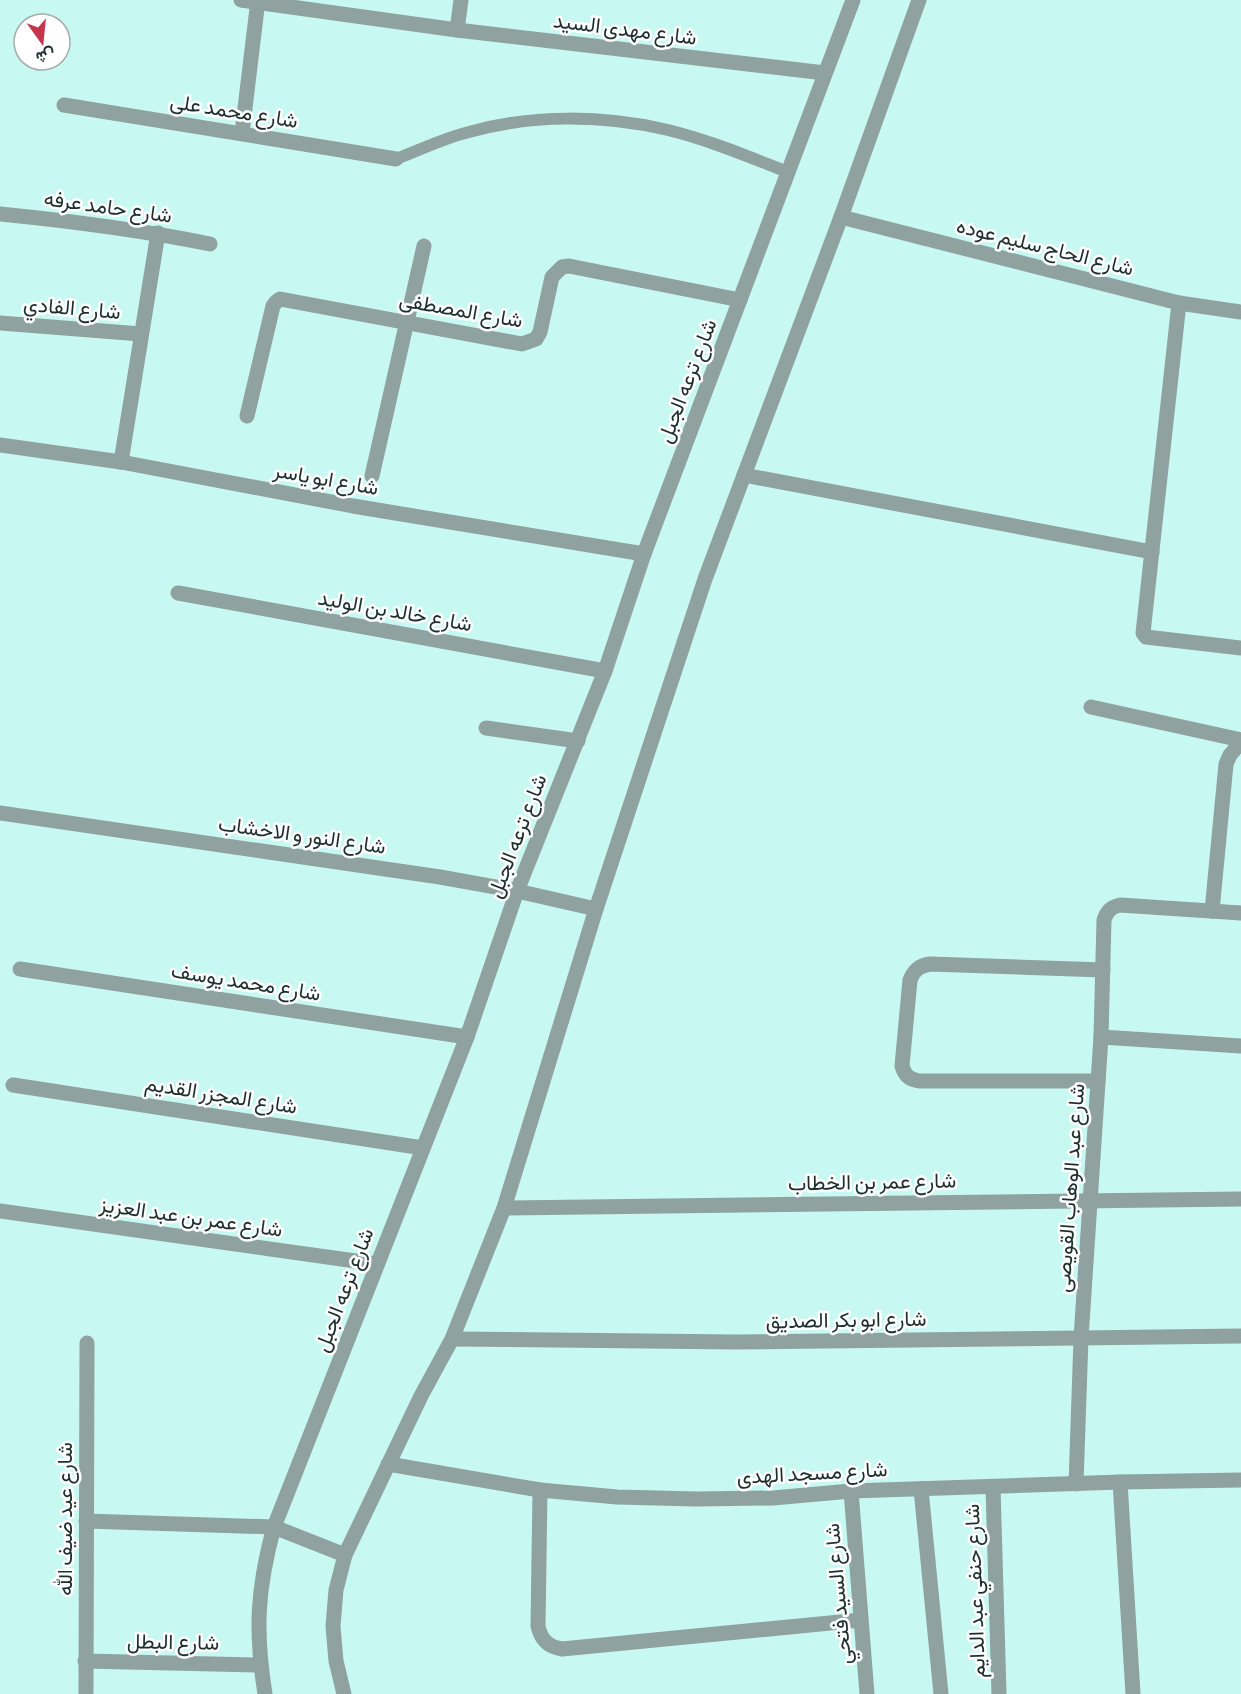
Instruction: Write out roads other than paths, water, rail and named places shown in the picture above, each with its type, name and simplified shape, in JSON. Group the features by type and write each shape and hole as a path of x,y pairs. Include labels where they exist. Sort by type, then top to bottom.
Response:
{"street":[{"name":"شارع مهدى السيد","path":"241,0 457,30 825,74"},
{"path":"457,30 461,0"},
{"name":"شارع ترعه الجبل","path":"265,1694 260,1665 259,1596 274,1527 467,1037 517,891 605,671 645,554 853,0"},
{"path":"344,1694 336,1661 333,1626 336,1590 345,1555 421,1396 452,1339 504,1208 596,909 705,579 841,217 919,0"},
{"path":"242,134 258,1"},
{"name":"شارع محمد على","path":"64,105 396,159"},
{"name":"شارع حامد عرفه","path":"0,214 158,233 210,244"},
{"name":"شارع الحاج سليم عوده","path":"841,217 1179,303 1241,312"},
{"path":"121,462 158,233"},
{"path":"372,476 424,246"},
{"name":"شارع المصطفى","path":"247,416 273,306 280,299 522,344 536,339 540,332 552,277 562,267 569,266 740,300"},
{"path":"1179,303 1143,633 1144,636 1241,648"},
{"name":"شارع الفادي","path":"0,323 141,334"},
{"name":"شارع ابو ياسر","path":"0,445 121,462 353,506 645,554"},
{"path":"744,475 1152,552"},
{"name":"شارع خالد بن الوليد","path":"178,593 605,671"},
{"path":"1091,707 1241,741 1226,764 1212,911 1241,913"},
{"path":"486,728 578,741"},
{"name":"شارع النور و الاخشاب","path":"0,813 381,868 517,891 596,909"},
{"name":"شارع عبد الوهاب القويصى","path":"1076,1484 1080,1338 1101,1037 1104,920 1107,912 1120,905 1212,911"},
{"path":"1098,1082 919,1081 905,1074 902,1066 910,980 917,968 923,965 1103,970"},
{"name":"شارع محمد يوسف","path":"20,969 467,1037"},
{"path":"1101,1037 1241,1046"},
{"name":"شارع المجزر القديم","path":"12,1085 423,1148"},
{"name":"شارع عمر بن الخطاب","path":"504,1208 1241,1199"},
{"name":"شارع عمر بن عبد العزيز","path":"0,1211 377,1264"},
{"name":"شارع ابو بكر الصديق","path":"452,1339 736,1342 1241,1336"},
{"name":"شارع عيد ضيف الله","path":"86,1694 87,1343"},
{"name":"شارع مسجد الهدى","path":"388,1464 540,1490 617,1497 696,1500 773,1498 851,1491 1241,1480"},
{"path":"1120,1482 1133,1694"},
{"name":"شارع حنفي عبد الدايم","path":"993,1487 999,1694"},
{"path":"921,1489 941,1694"},
{"path":"540,1490 538,1626 545,1643 553,1648 562,1649 861,1620"},
{"name":"شارع السيد فتحي","path":"851,1491 867,1694"},
{"path":"86,1521 274,1527 345,1555"},
{"name":"شارع البطل","path":"85,1661 260,1665"}],"lane":[{"path":"396,159 468,132 518,122 568,118 618,122 668,130 788,172"}]}
